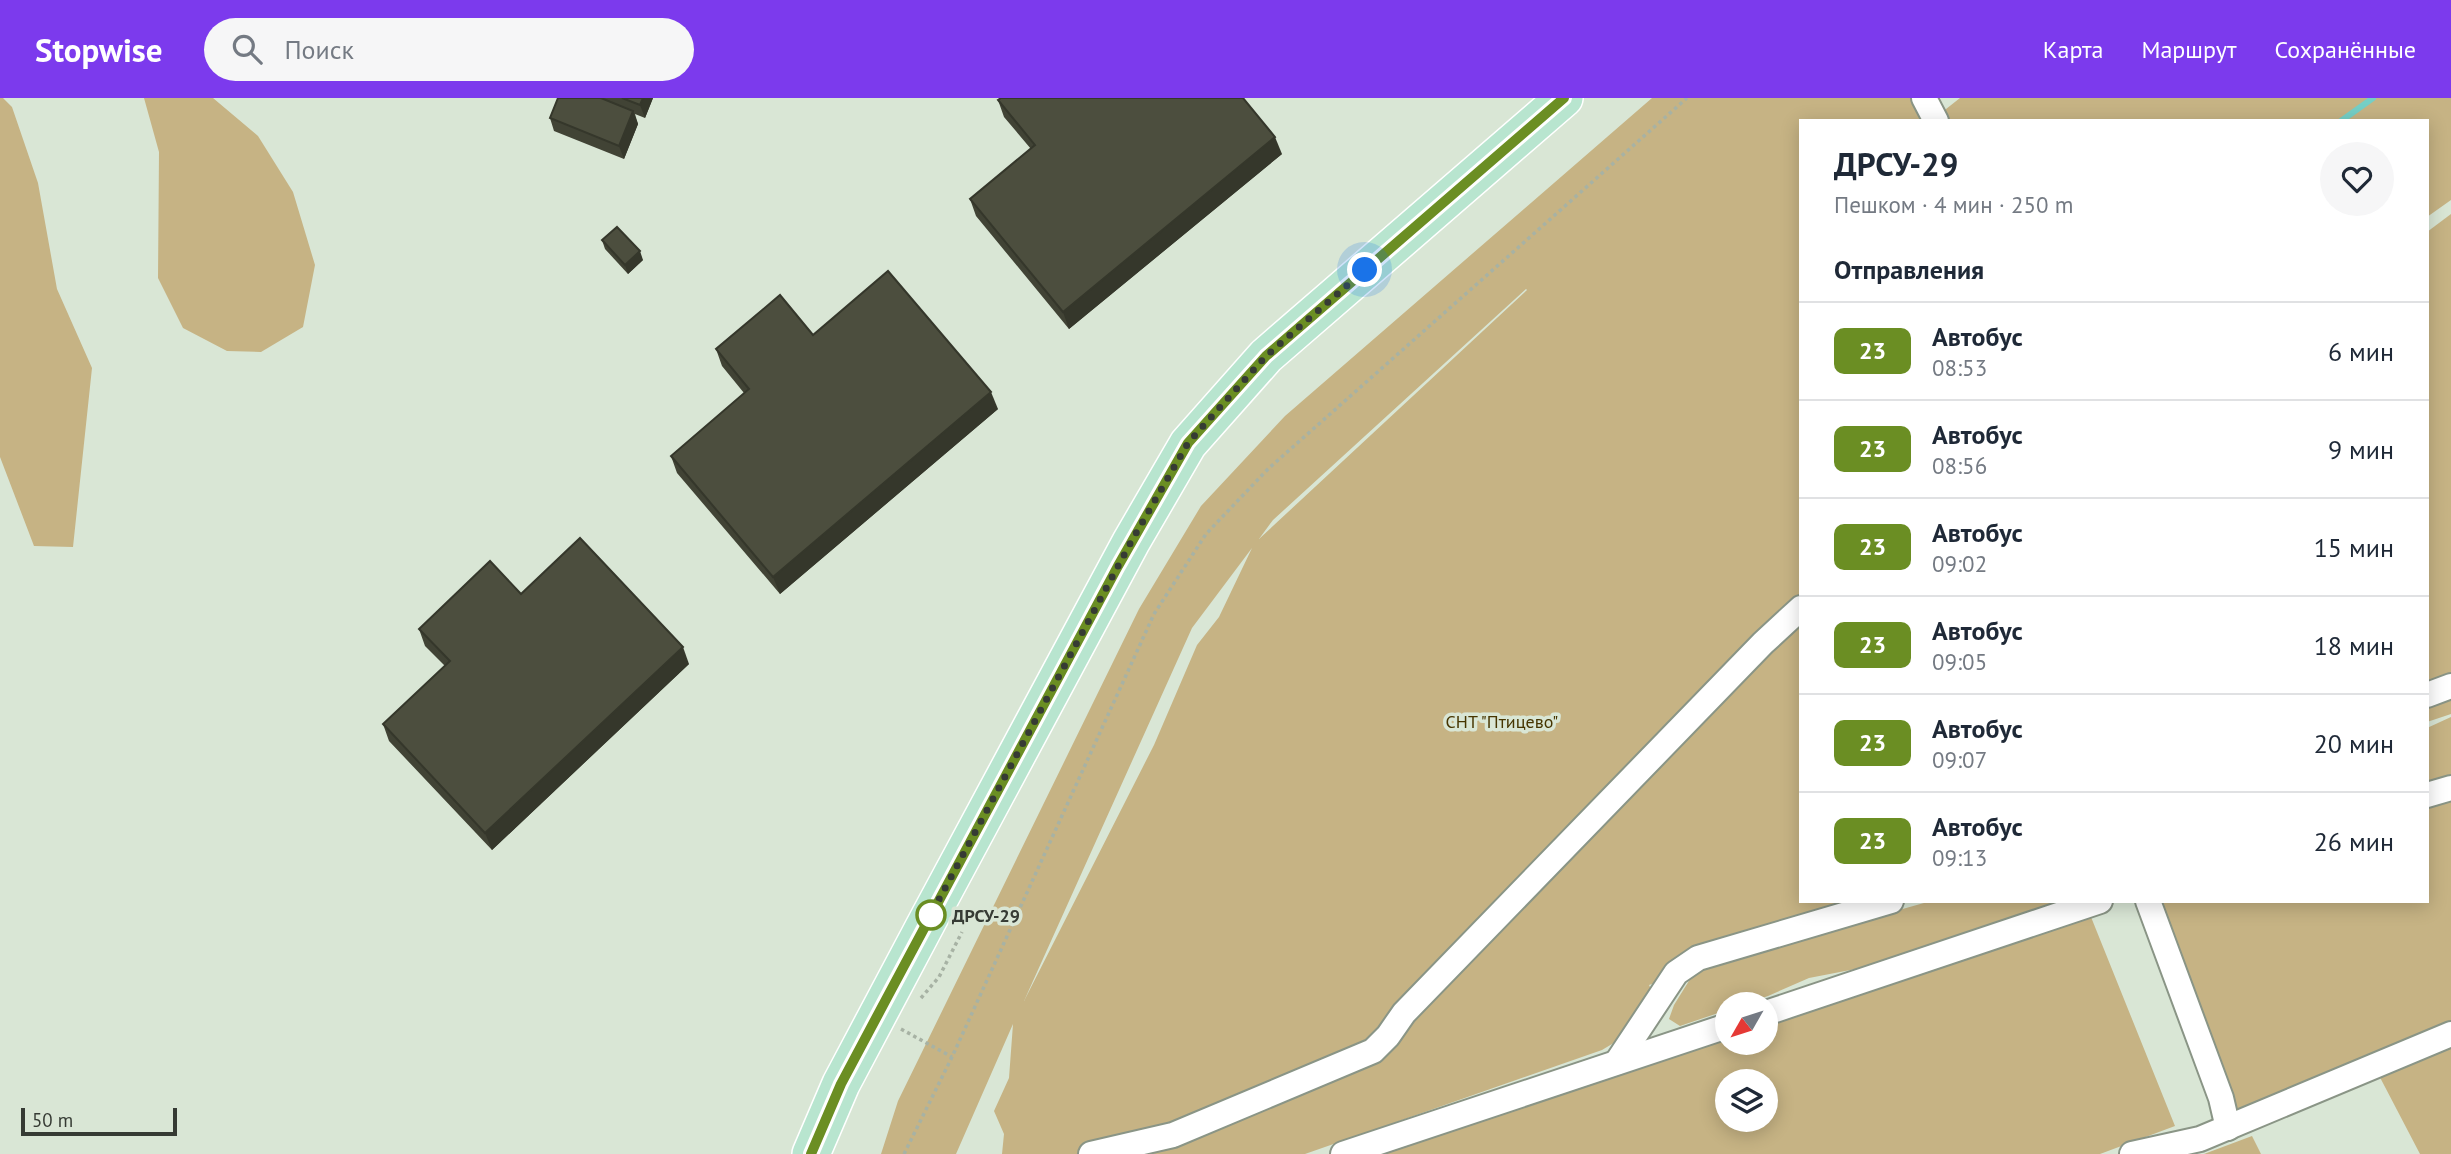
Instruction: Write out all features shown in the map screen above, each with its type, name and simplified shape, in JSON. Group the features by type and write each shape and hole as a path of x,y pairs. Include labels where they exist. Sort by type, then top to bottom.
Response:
{"main road":[{"path":"811,1154 841,1084 1131,542 1188,443 1266,356 1564,98"}],"street":[{"path":"1924,98 1935,119"},
{"path":"1091,1154 1173,1135 1373,1051 1404,1013 1541,870 1763,643 1799,610"},
{"path":"2429,694 2451,686"},
{"path":"2429,794 2451,788"},
{"path":"1617,1062 1676,973 1698,958 1884,903"},
{"path":"1778,1009 2094,903"},
{"path":"2149,903 2221,1098 2228,1128"},
{"path":"1343,1154 1715,1030"},
{"path":"2132,1154 2200,1139 2448,1041"}],"path":[{"path":"904,1154 952,1056 1154,614 1206,534 1268,469 1687,98"},
{"path":"913,1007 939,977 962,932"}],"green space":[{"path":"0,98 12,107 38,183 57,289 92,368 73,547 34,546 0,457"},
{"path":"144,98 213,98 258,136 293,192 315,265 303,327 261,352 227,351 183,328 158,278 159,152"},
{"name":"СНТ \"Птицево\"","path":"1652,98 1917,98 1928,119 1799,119 1799,903 1892,903 1764,948 1924,903 2073,903 1871,966 1809,978 1777,992 1715,992 1715,1014 1680,1026 1669,1019 1674,1005 1692,976 1708,965 1649,985 1653,993 1627,1035 1602,1050 1305,1154 1002,1154 1004,1134 994,1111 1009,1078 1013,1024 956,1154 881,1154 898,1101 1139,609 1201,506 1285,416","holes":["1527,290 1259,539 1273,520","1252,548 1219,617 1197,645 1154,745 1024,1001 1192,628"]},
{"path":"1960,98 2451,98 2451,200 2429,216 2429,119 1941,119 1941,113"},
{"path":"2451,214 2451,714 2429,721 2429,230"},
{"path":"2451,717 2451,781 2429,787 2429,727"},
{"path":"2451,797 2451,1154 2420,1154 2373,1064 2230,1114 2153,903 2429,903 2429,804"},
{"path":"2091,917 2175,1126 2100,1154 1377,1154 1715,1042 1715,1055 1778,1055 1778,1021"},
{"path":"2252,1136 2261,1154 2204,1154"}],"building":[{"path":"558,98 601,98 633,111 619,146 550,118"},
{"path":"622,98 643,98 640,105"},
{"path":"1243,98 1275,137 1063,312 970,199 1035,145 998,100"},
{"path":"617,227 640,251 625,265 602,240"},
{"path":"888,271 991,392 773,577 671,456 749,389 716,349 780,295 813,335"},
{"path":"580,538 683,647 485,833 383,724 450,661 419,629 490,561 521,594"}],"waterway":[{"path":"2344,119 2373,98"}],"bus line":[{"name":"23","path":"811,1154 841,1084 1118,566 1188,443 1266,356 1564,98"}],"place":[{"name":"ДРСУ-29","path":"931,915"}],"route":[{"path":"931,915 929,918 1131,542 1188,443 1266,356 1365,270"}]}
